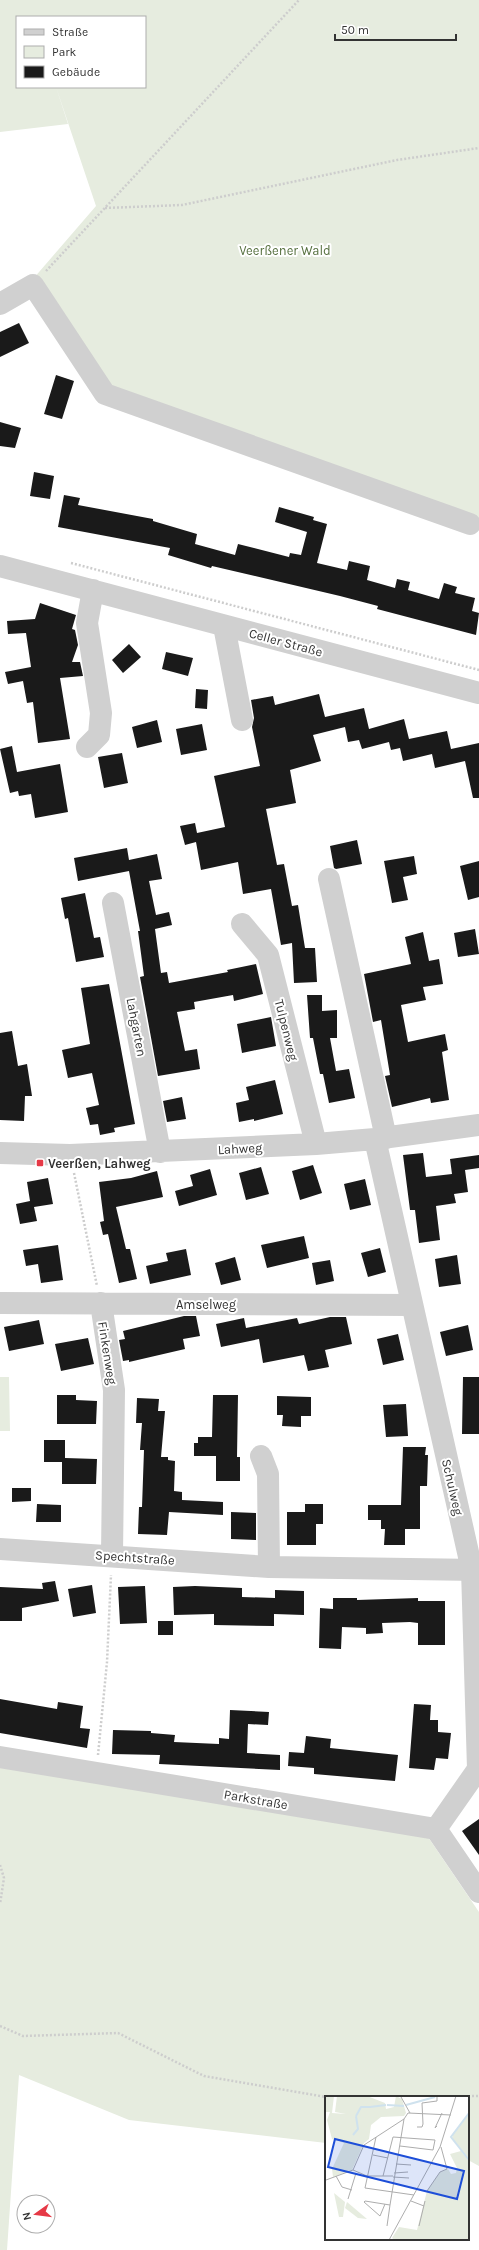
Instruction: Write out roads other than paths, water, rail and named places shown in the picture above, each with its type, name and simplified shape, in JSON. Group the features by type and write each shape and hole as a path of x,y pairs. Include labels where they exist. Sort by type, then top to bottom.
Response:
{"street":[{"path":"0,304 33,285 105,394 470,524"},
{"name":"Celler Straße","path":"0,566 479,693"},
{"path":"87,747 99,735 101,713 87,623 93,590"},
{"path":"224,626 242,720"},
{"name":"Schulweg","path":"330,878 412,1305 476,1570 478,1769 436,1829"},
{"name":"Lahgarten","path":"113,903 160,1152"},
{"name":"Tulpenweg","path":"242,924 268,955 316,1144"},
{"name":"Lahweg","path":"0,1153 70,1155 316,1144 380,1139 479,1125"},
{"name":"Amselweg","path":"0,1304 101,1303 412,1305"},
{"name":"Finkenweg","path":"101,1303 114,1390 112,1555"},
{"path":"261,1456 268,1474 269,1567"},
{"name":"Spechtstraße","path":"0,1549 112,1555 269,1567 476,1570"},
{"name":"Parkstraße","path":"0,1757 436,1829"},
{"path":"436,1829 479,1892"}],"place":[{"name":"Veerßen, Lahweg","path":"40,1163"}],"park label":[{"name":"Veerßener Wald","path":"285,250"}]}
